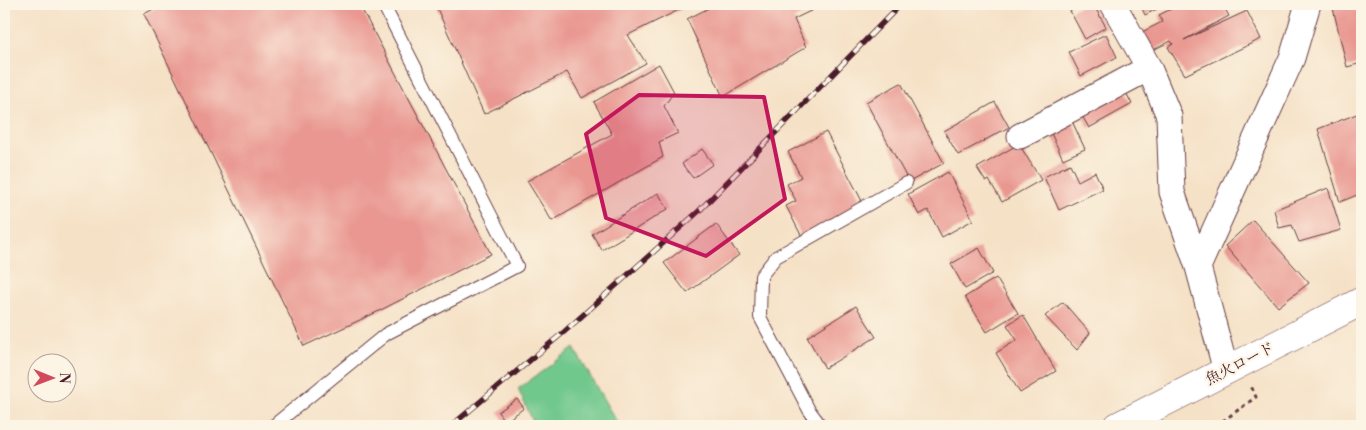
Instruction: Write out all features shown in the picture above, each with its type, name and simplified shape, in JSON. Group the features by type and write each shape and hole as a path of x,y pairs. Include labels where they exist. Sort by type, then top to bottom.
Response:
{"street":[{"path":"1113,4 1149,68 1169,116 1172,192 1198,267 1226,371"},
{"path":"1198,267 1292,58 1308,4"},
{"path":"1020,136 1149,68"},
{"name":"魚火ロード","path":"1118,426 1362,302"}],"lane":[{"path":"273,426 386,334 517,266 384,4"},
{"path":"821,426 809,410 760,317 761,276 776,256 906,183"}],"path":[{"path":"1216,426 1256,397 1250,383"}],"highlighted area":[{"path":"639,95 764,97 785,199 706,256 606,218 586,134"}],"green space":[{"path":"574,348 619,426 535,426 518,389"}],"building":[{"path":"163,4 359,4 491,254 375,313 304,346 144,14"},
{"path":"435,4 691,4 628,35 646,63 582,98 567,72 484,114"},
{"path":"717,4 825,4 794,19 806,47 723,97 687,19"},
{"path":"1084,4 1093,4 1106,27 1085,39 1070,11"},
{"path":"1140,4 1167,4 1145,15"},
{"path":"1181,4 1222,4 1229,16 1184,40 1247,11 1261,39 1185,75 1168,47 1173,44 1171,41 1149,52 1140,33 1162,22 1159,15"},
{"path":"1332,4 1362,4 1362,63 1347,67"},
{"path":"1106,34 1117,57 1081,76 1069,52"},
{"path":"659,64 674,92 664,106 678,133 659,142 663,157 552,221 527,181 612,134 594,102"},
{"path":"901,83 944,163 909,182 866,102"},
{"path":"1121,83 1132,104 1089,128 1077,107"},
{"path":"995,102 1009,127 958,155 944,131"},
{"path":"1362,112 1362,193 1340,202 1318,129"},
{"path":"1071,119 1085,149 1063,159 1049,129"},
{"path":"826,132 864,205 802,237 786,206 796,201 787,184 801,177 788,152"},
{"path":"1019,144 1041,180 1002,202 989,180 986,182 977,168"},
{"path":"702,149 713,164 693,178 682,164"},
{"path":"1070,164 1078,181 1095,172 1103,189 1059,210 1044,177"},
{"path":"948,172 973,220 942,237 928,210 919,215 908,194"},
{"path":"1328,188 1341,230 1299,242 1292,225 1279,228 1274,210"},
{"path":"658,193 668,209 602,250 592,234"},
{"path":"1253,220 1309,283 1278,307 1225,246"},
{"path":"716,224 739,255 687,293 664,263"},
{"path":"979,248 993,273 965,289 951,264"},
{"path":"996,278 1018,313 987,332 965,297"},
{"path":"1063,302 1090,333 1077,350 1045,316"},
{"path":"856,306 876,337 825,368 807,337"},
{"path":"1023,315 1056,371 1020,393 996,353 1017,340 1007,325"},
{"path":"517,399 524,408 505,422 498,412"}],"railway":[{"path":"451,426 564,332 699,211 901,4"}]}
